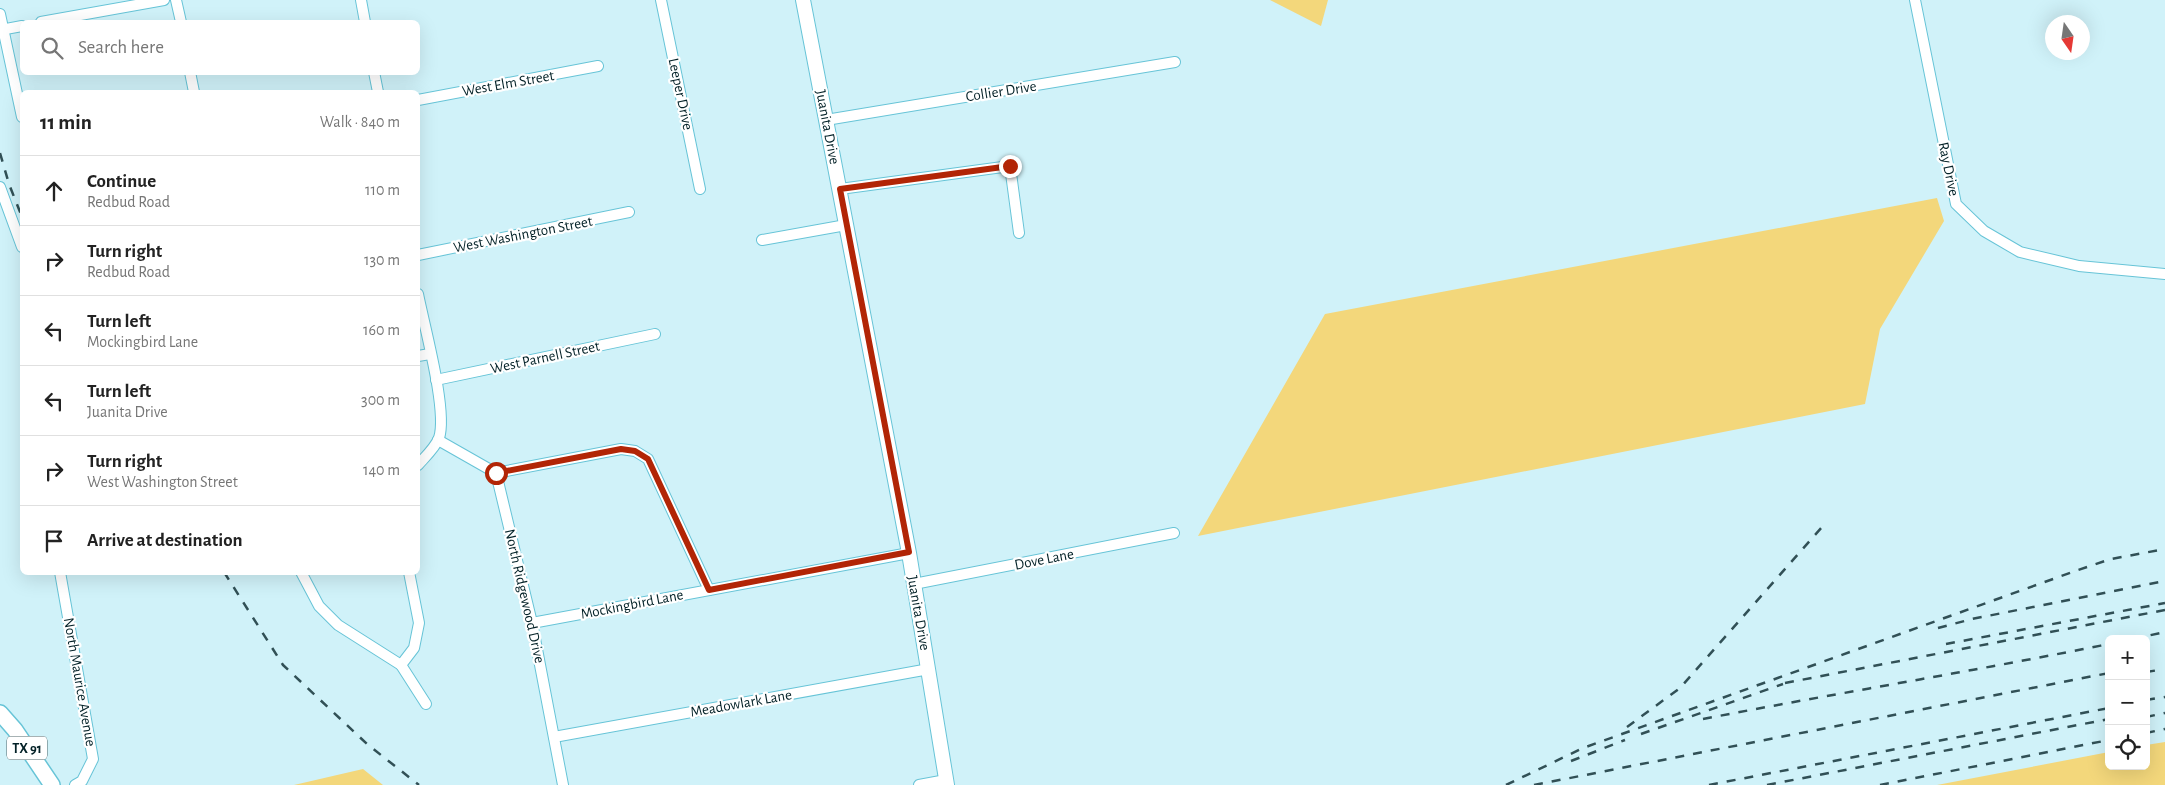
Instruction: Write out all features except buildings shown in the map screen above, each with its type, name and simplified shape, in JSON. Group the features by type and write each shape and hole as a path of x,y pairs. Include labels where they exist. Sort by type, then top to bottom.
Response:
{"main road":[{"name":"TX 91","path":"0,713 15,730 52,785"}],"street":[{"path":"52,20 164,0"},
{"path":"176,0 181,20"},
{"path":"361,0 365,20"},
{"name":"Leeper Drive","path":"661,0 700,189"},
{"name":"Juanita Drive","path":"803,0 909,552 946,782"},
{"name":"Ray Drive","path":"1915,0 1956,204 1984,231 2020,252 2079,266 2165,274"},
{"path":"0,14 20,108"},
{"path":"2,30 20,26"},
{"name":"Collier Drive","path":"826,120 1175,62"},
{"name":"West Elm Street","path":"420,100 598,66"},
{"path":"191,75 194,90"},
{"path":"375,75 378,90"},
{"path":"840,189 1010,166 1019,233"},
{"path":"0,187 20,242"},
{"name":"West Washington Street","path":"420,255 629,212"},
{"path":"762,240 846,225"},
{"path":"420,304 436,380 441,425 438,440 420,463"},
{"name":"West Parnell Street","path":"436,380 655,334"},
{"path":"420,356 430,354"},
{"path":"438,440 496,473 621,449 635,451 648,459 709,590"},
{"name":"North Ridgewood Drive","path":"496,473 532,623 563,785"},
{"name":"Dove Lane","path":"914,584 1174,533"},
{"name":"Mockingbird Lane","path":"532,623 909,552"},
{"name":"North Maurice Avenue","path":"61,575 94,759 82,781 75,785"},
{"path":"303,575 319,606 338,625 401,665 426,704"},
{"path":"401,665 414,648 419,623 410,575"},
{"name":"Meadowlark Lane","path":"554,737 929,669"},
{"path":"920,785 946,782"}],"shaded area":[{"path":"1270,0 1328,0 1321,26"},
{"path":"1937,198 1944,221 1880,329 1865,404 1198,536 1325,314"},
{"path":"2165,742 2165,785 1937,785 2105,753 2105,770 2150,770 2150,744"},
{"path":"363,769 383,785 294,785"}],"railway":[{"path":"0,153 20,212"},
{"path":"1627,727 1680,688 1822,527"},
{"path":"1506,785 1583,748 2078,570 2111,559 2165,549"},
{"path":"226,575 283,665 367,744 419,785"},
{"path":"1938,628 1972,619 2165,581"},
{"path":"1946,644 2165,603"},
{"path":"1785,683 2165,610"},
{"path":"2150,635 2165,632"},
{"path":"1703,719 2105,645"},
{"path":"2150,671 2159,670"},
{"path":"1534,785 2105,674"},
{"path":"1641,734 1783,684"},
{"path":"2150,699 2165,697"},
{"path":"1709,785 2105,709"},
{"path":"2150,716 2165,713"},
{"path":"1767,785 2105,720"},
{"path":"2150,732 2165,729"},
{"path":"1571,761 1625,740"},
{"path":"1880,785 2105,741"}],"route":[{"path":"496,473 621,449 635,451 648,459 709,590 909,552 840,189 1010,166"}]}
